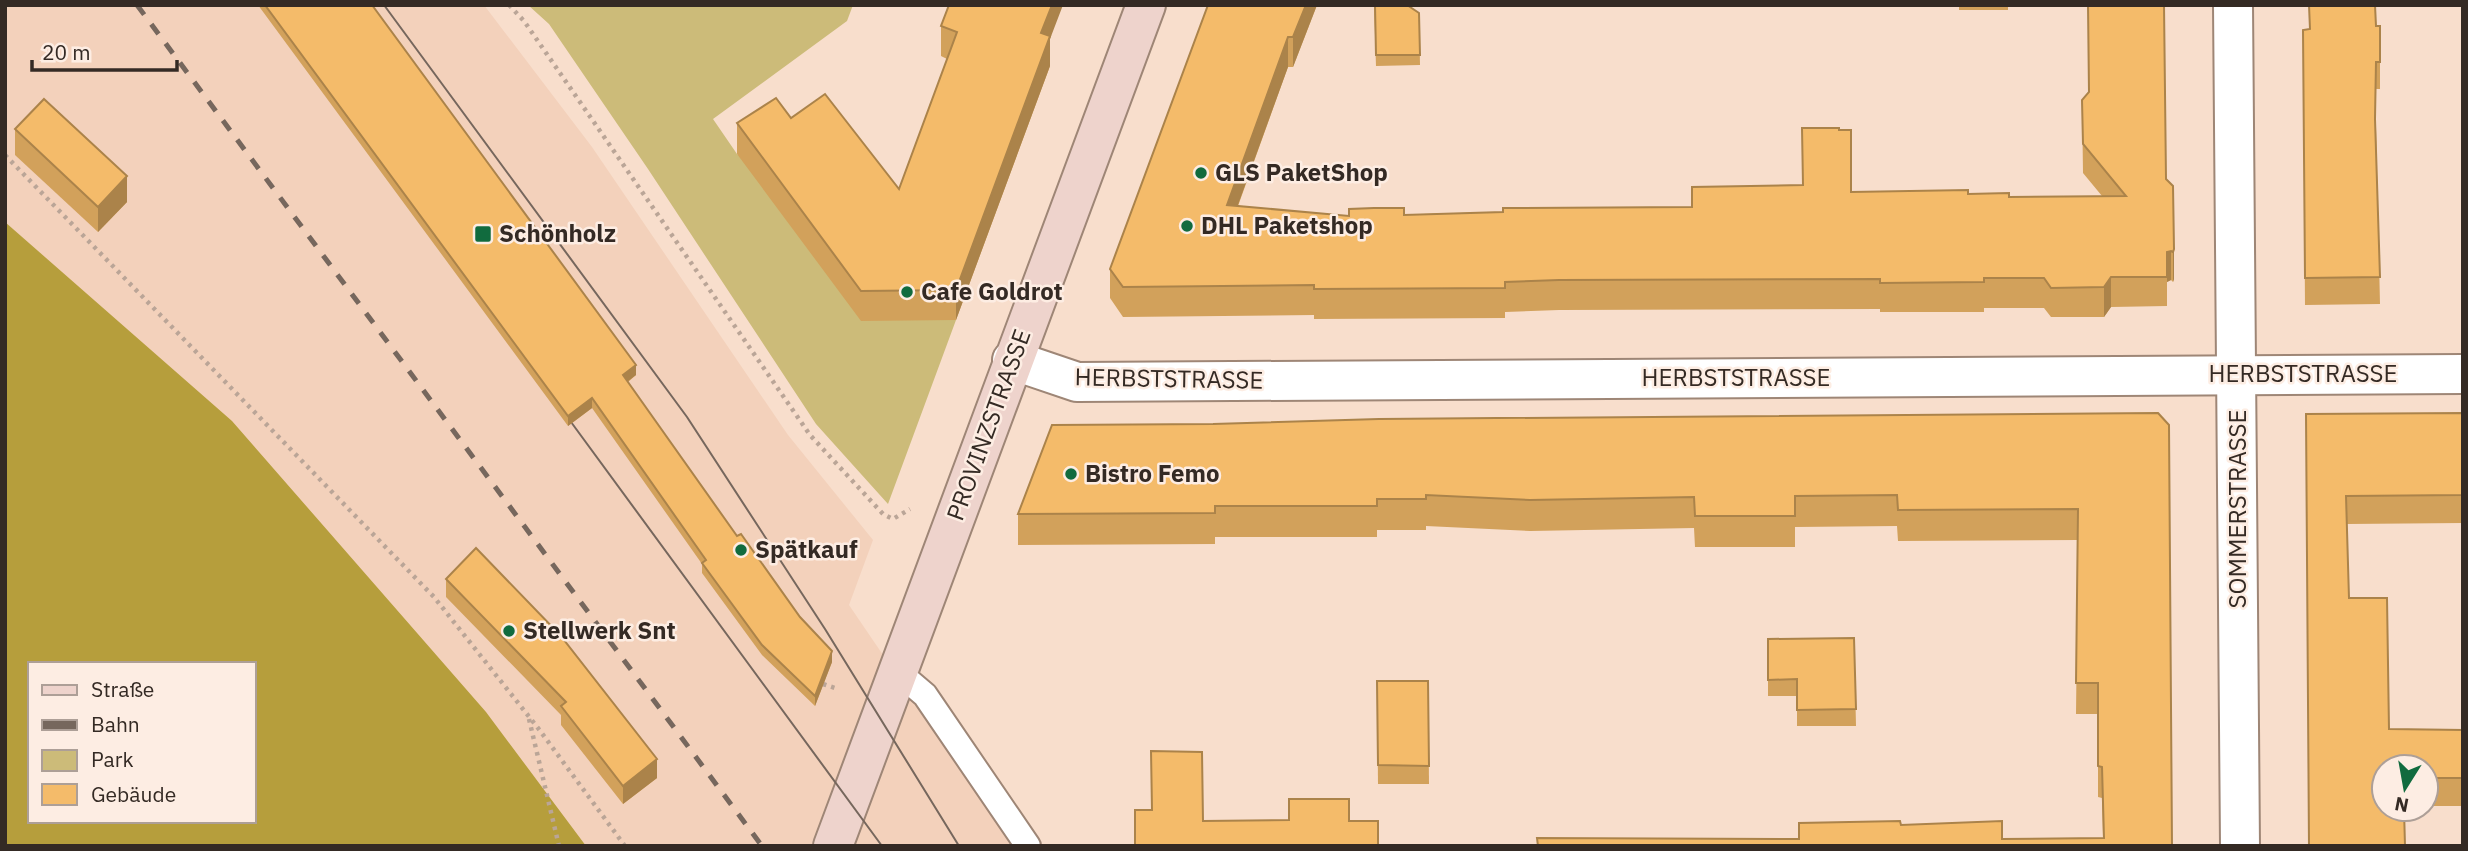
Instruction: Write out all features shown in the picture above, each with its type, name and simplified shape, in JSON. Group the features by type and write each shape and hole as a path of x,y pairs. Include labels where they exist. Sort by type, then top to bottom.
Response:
{"main road":[{"name":"PROVINZSTRASSE","path":"833,846 1146,5"}],"street":[{"name":"SOMMERSTRASSE","path":"2233,5 2240,846"},
{"name":"HERBSTSTRASSE","path":"1012,360 1077,382 2463,373"}],"lane":[{"path":"898,672 925,695 1028,846"}],"path":[{"path":"509,5 524,21 810,435 883,514 893,519 915,506"},
{"path":"5,155 434,597 528,715 625,846"},
{"path":"823,684 835,688"},
{"path":"528,715 559,846"}],"shaded area":[{"path":"5,5 484,5 592,147 788,435 873,540 849,605 915,702 924,678 1043,846 292,846 256,822 256,662 28,662 28,667 5,699"},
{"path":"5,222 232,421 486,712 586,846 5,846"}],"green space":[{"path":"528,5 853,5 847,21 713,119 737,154 956,320 888,504 816,424 549,24"}],"building":[{"path":"265,5 372,5 636,365 623,375 737,536 741,534 800,617 832,651 815,696 762,645 702,563 706,560 592,398 568,416"},
{"path":"949,5 1052,5 1041,33 1050,36 956,290 861,291 737,123 776,98 791,118 825,94 899,189 957,32 941,26"},
{"path":"1208,5 1306,5 1293,37 1288,37 1227,205 1349,216 1349,209 1374,208 1404,208 1404,215 1503,212 1503,208 1692,207 1692,187 1803,185 1802,128 1851,130 1851,192 1968,190 1968,194 2009,193 2009,197 2126,196 2083,144 2082,100 2089,92 2088,5 2164,5 2166,179 2173,186 2174,249 2173,252 2167,252 2167,277 2111,277 2104,287 2051,288 2044,278 1984,278 1984,282 1880,283 1880,279 1559,280 1505,282 1505,288 1314,289 1314,285 1123,287 1110,269"},
{"path":"1375,5 1407,5 1419,13 1420,55 1376,55"},
{"path":"2309,5 2375,5 2376,26 2380,26 2375,119 2380,277 2305,278 2303,30 2310,29"},
{"path":"44,99 127,176 98,207 15,129"},
{"path":"2158,413 2169,425 2172,846 1538,846 1537,838 1799,839 1799,823 1900,821 1901,825 2002,821 2002,839 2104,838 2102,767 2098,766 2098,683 2076,683 2078,509 1898,510 1897,495 1795,496 1795,516 1695,516 1694,497 1530,500 1426,495 1426,499 1377,499 1377,506 1215,506 1215,513 1018,514 1052,425 1379,419"},
{"path":"2463,413 2463,495 2346,496 2349,598 2387,598 2389,729 2463,730 2463,778 2440,778 2440,753 2370,753 2370,823 2404,823 2405,846 2309,846 2306,414"},
{"path":"476,548 560,635 657,759 623,786 561,706 566,702 446,579"},
{"path":"1854,638 1856,709 1797,710 1797,679 1768,680 1768,639"},
{"path":"1377,681 1428,681 1429,766 1378,765"},
{"path":"1151,751 1202,752 1203,821 1289,820 1289,799 1349,799 1349,821 1378,821 1378,846 1135,846 1135,810 1152,810"}],"tram line":[{"path":"384,5 687,417 825,629 959,846"},
{"path":"560,407 882,846"}],"railway":[{"path":"137,5 762,846"}],"place":[{"name":"GLS PaketShop","path":"1201,173"},
{"name":"DHL Paketshop","path":"1187,226"},
{"name":"Schönholz","path":"483,234"},
{"name":"Cafe Goldrot","path":"907,292"},
{"name":"Bistro Femo","path":"1071,474"},
{"name":"Spätkauf","path":"741,550"},
{"name":"Stellwerk Snt","path":"509,631"}]}
